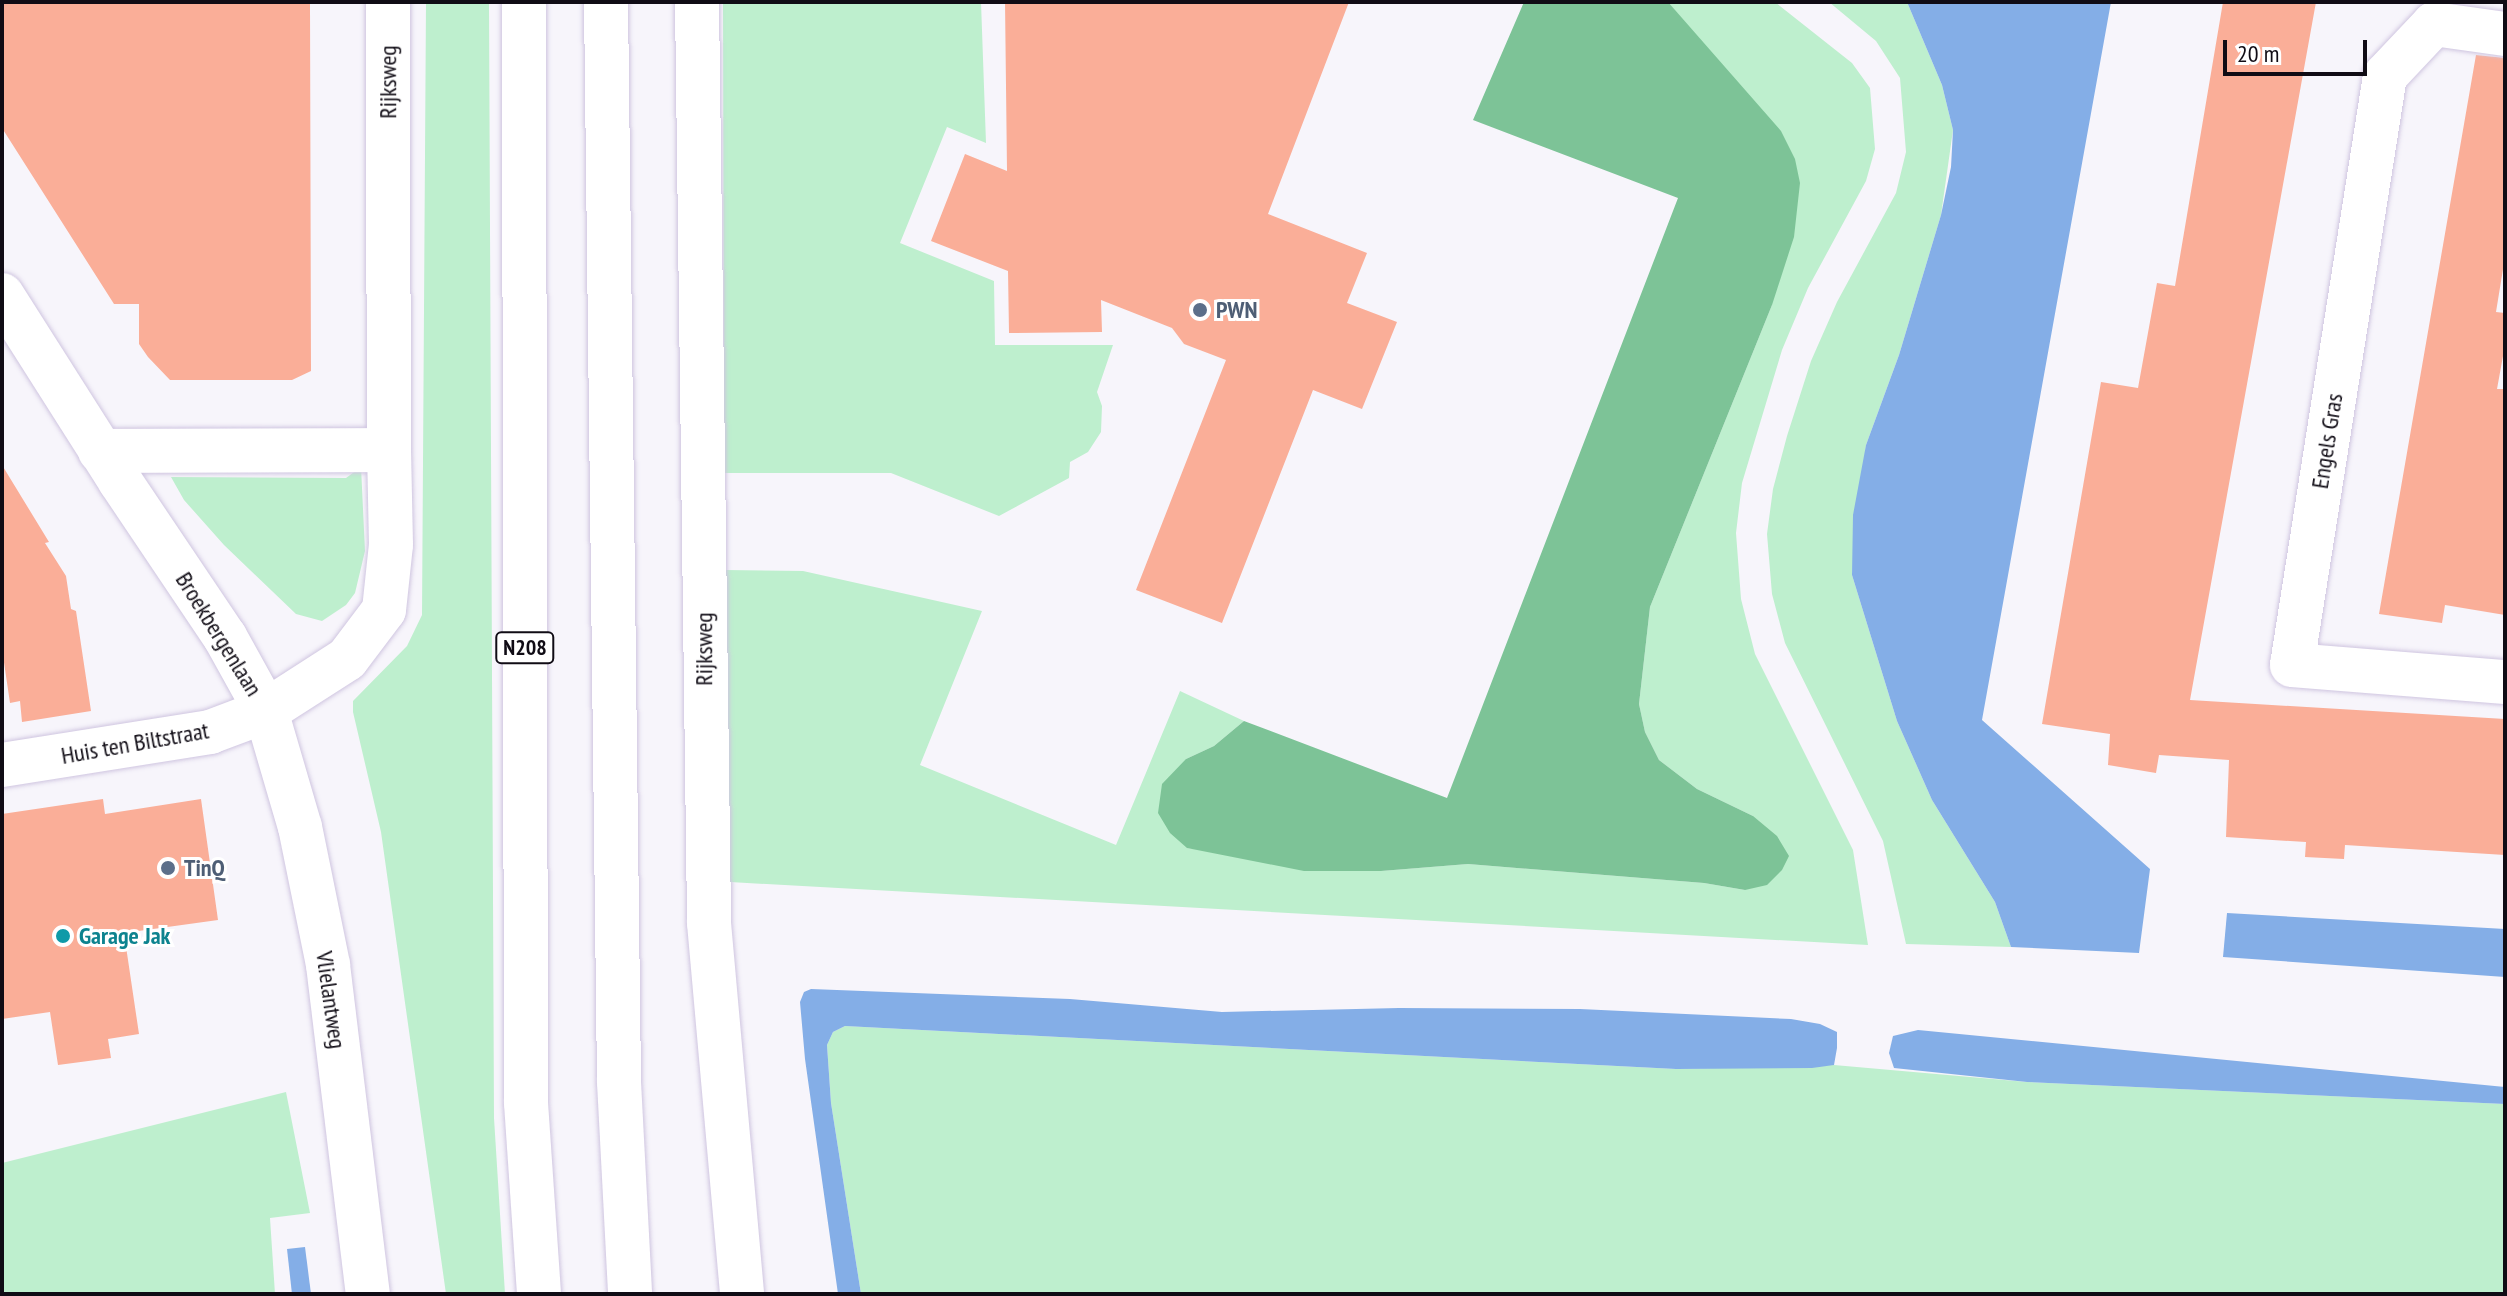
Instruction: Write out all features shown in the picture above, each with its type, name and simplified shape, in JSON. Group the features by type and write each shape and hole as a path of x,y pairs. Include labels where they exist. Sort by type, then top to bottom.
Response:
{"main road":[{"name":"Rijksweg","path":"388,2 389,450"},
{"name":"N208","path":"524,2 526,1103 539,1294"},
{"path":"606,2 619,1082 630,1294"},
{"name":"Rijksweg","path":"697,2 709,923 742,1294"},
{"name":"Engels Gras","path":"2505,34 2434,24 2385,76 2292,665 2505,682"},
{"name":"Broekbergenlaan","path":"2,295 100,451 225,637 266,711 347,659 384,610 391,545 389,450"},
{"path":"100,451 389,450"},
{"name":"Huis ten Biltstraat","path":"2,765 210,732 266,711"},
{"name":"Vlielantweg","path":"266,711 300,827 328,965 368,1294"}],"green space":[{"path":"426,2 489,2 494,1118 505,1294 446,1294 381,832 353,712 353,701 407,646 422,615"},
{"path":"723,2 981,2 986,143 947,127 900,243 994,281 995,345 1113,345 1097,392 1102,406 1101,432 1088,452 1070,462 1069,478 999,516 891,473 724,473"},
{"path":"1524,2 1668,2 1781,131 1795,159 1800,183 1794,237 1772,305 1650,607 1639,704 1645,732 1659,760 1697,789 1753,816 1777,836 1789,856 1782,870 1767,885 1745,890 1704,883 1468,864 1381,871 1304,871 1187,848 1170,833 1158,813 1162,784 1186,759 1214,746 1244,721 1447,798 1678,198 1473,120"},
{"path":"1668,2 1775,2 1852,63 1870,88 1875,149 1866,181 1808,288 1782,350 1742,483 1736,533 1741,599 1755,654 1853,850 1868,945 730,882 724,570 803,571 982,611 920,765 1116,845 1180,691 1244,721 1214,746 1186,759 1187,848 1381,871 1468,864 1704,883 1745,890 1753,816 1697,789 1659,760 1645,732 1639,704 1650,607 1772,305 1697,38"},
{"path":"1829,2 1907,2 1942,85 1953,130 1941,215 1899,355 1866,445 1852,575 1897,721 1932,800 1995,902 2011,947 1906,944 1883,841 1785,643 1772,594 1767,534 1773,489 1787,436 1811,361 1837,302 1896,193 1906,152 1900,78 1876,41"},
{"path":"361,467 365,551 355,593 346,605 322,621 296,614 224,545 184,500 171,477 346,478"},
{"path":"845,1026 1676,1069 1834,1065 2027,1082 2505,1104 2505,1294 861,1294 831,1103 827,1045 833,1032"},
{"path":"286,1092 310,1213 270,1218 275,1294 2,1294 2,1163"}],"water":[{"path":"1907,2 2111,2 1982,720 2150,869 2139,953 2011,947 1995,902 1932,800 1897,721 1852,575 1853,515 1866,445 1899,355 1941,215 1951,167 1953,130 1942,85"},
{"path":"2227,913 2505,929 2505,977 2223,957"},
{"path":"811,989 1070,999 1222,1012 1399,1008 1580,1009 1791,1019 1820,1024 1837,1032 1837,1048 1834,1065 1812,1068 1676,1069 845,1026 833,1032 827,1045 831,1103 861,1294 838,1294 805,1059 800,1002 804,992"},
{"path":"1918,1030 2505,1087 2505,1104 2027,1082 1894,1068 1889,1053 1893,1036"},
{"path":"305,1247 311,1294 292,1294 287,1249"}],"building":[{"path":"2,2 310,2 311,371 292,380 170,380 148,357 139,344 139,304 114,304 2,128"},
{"path":"1005,2 1349,2 1268,214 1367,253 1347,303 1397,322 1362,409 1313,390 1222,623 1136,590 1226,360 1184,344 1172,328 1101,300 1102,332 1009,333 1008,271 931,241 965,154 1007,171"},
{"path":"2223,2 2316,2 2190,700 2505,719 2505,855 2345,845 2344,859 2305,857 2306,842 2226,837 2229,760 2159,755 2156,773 2108,765 2110,734 2042,724 2101,382 2138,388 2157,283 2175,286"},
{"path":"2476,55 2505,58 2505,257 2496,312 2505,313 2505,345 2497,389 2505,389 2505,615 2445,605 2442,623 2379,614"},
{"path":"2,465 66,576 71,609 76,611 91,711 22,722 20,701 10,703 2,649"},
{"path":"103,799 105,814 201,799 218,920 124,933 139,1034 108,1039 111,1058 58,1065 50,1012 2,1019 2,814"}],"place":[{"name":"PWN","path":"1200,310"},
{"name":"TinQ","path":"168,868"},
{"name":"Garage Jak","path":"63,936"}]}
